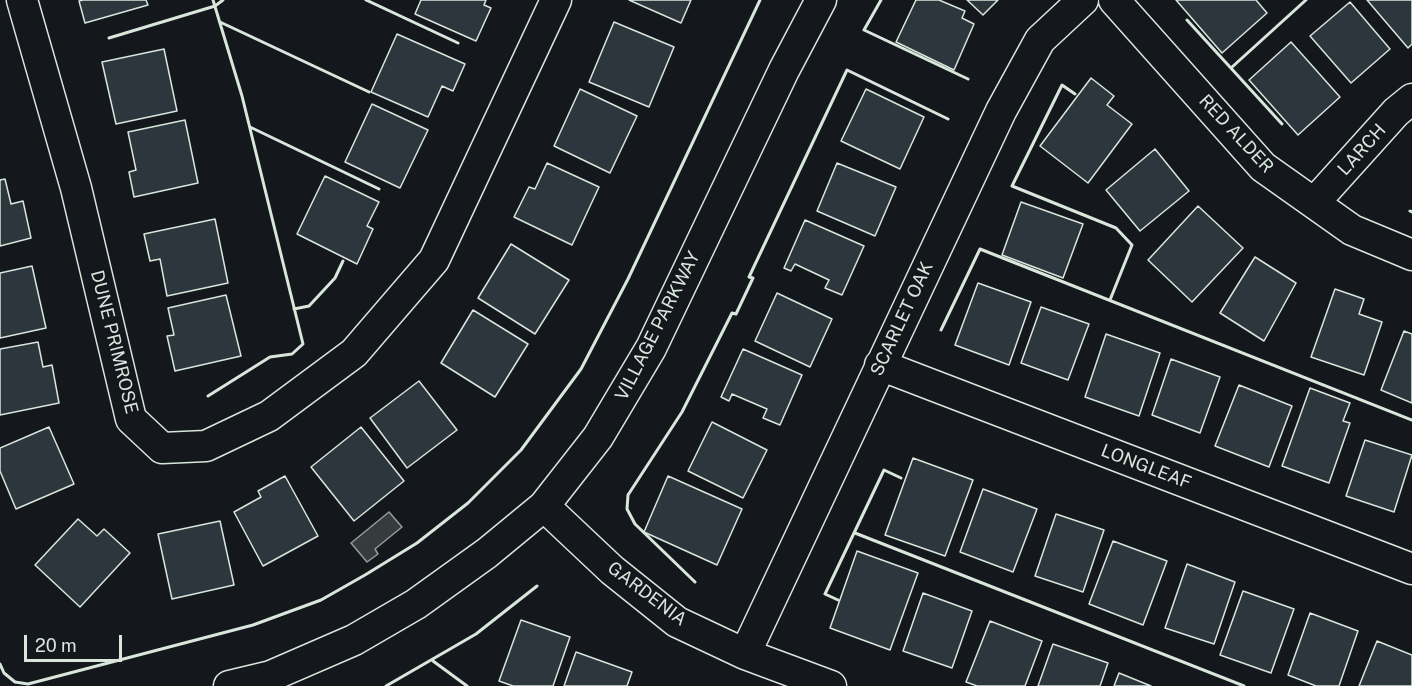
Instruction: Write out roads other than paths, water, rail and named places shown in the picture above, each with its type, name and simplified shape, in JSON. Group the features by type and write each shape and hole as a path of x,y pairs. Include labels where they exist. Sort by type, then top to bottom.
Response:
{"street":[{"name":"DUNE PRIMROSE","path":"22,0 76,188 131,418 162,448 206,446 269,416 354,352 434,260 556,0"},
{"name":"VILLAGE PARKWAY","path":"229,686 272,676 354,640 416,604 487,553 544,506 598,437 651,348 784,70 821,0"},
{"name":"SCARLET OAK","path":"745,654 1000,111 1040,40 1083,0"},
{"name":"RED ALDER","path":"1114,0 1263,167 1352,230 1412,255"},
{"name":"LARCH","path":"1314,203 1396,112 1412,99"},
{"name":"LONGLEAF","path":"880,365 1412,569"},
{"name":"GARDENIA","path":"544,506 612,570 677,622 745,654 831,686"}]}
